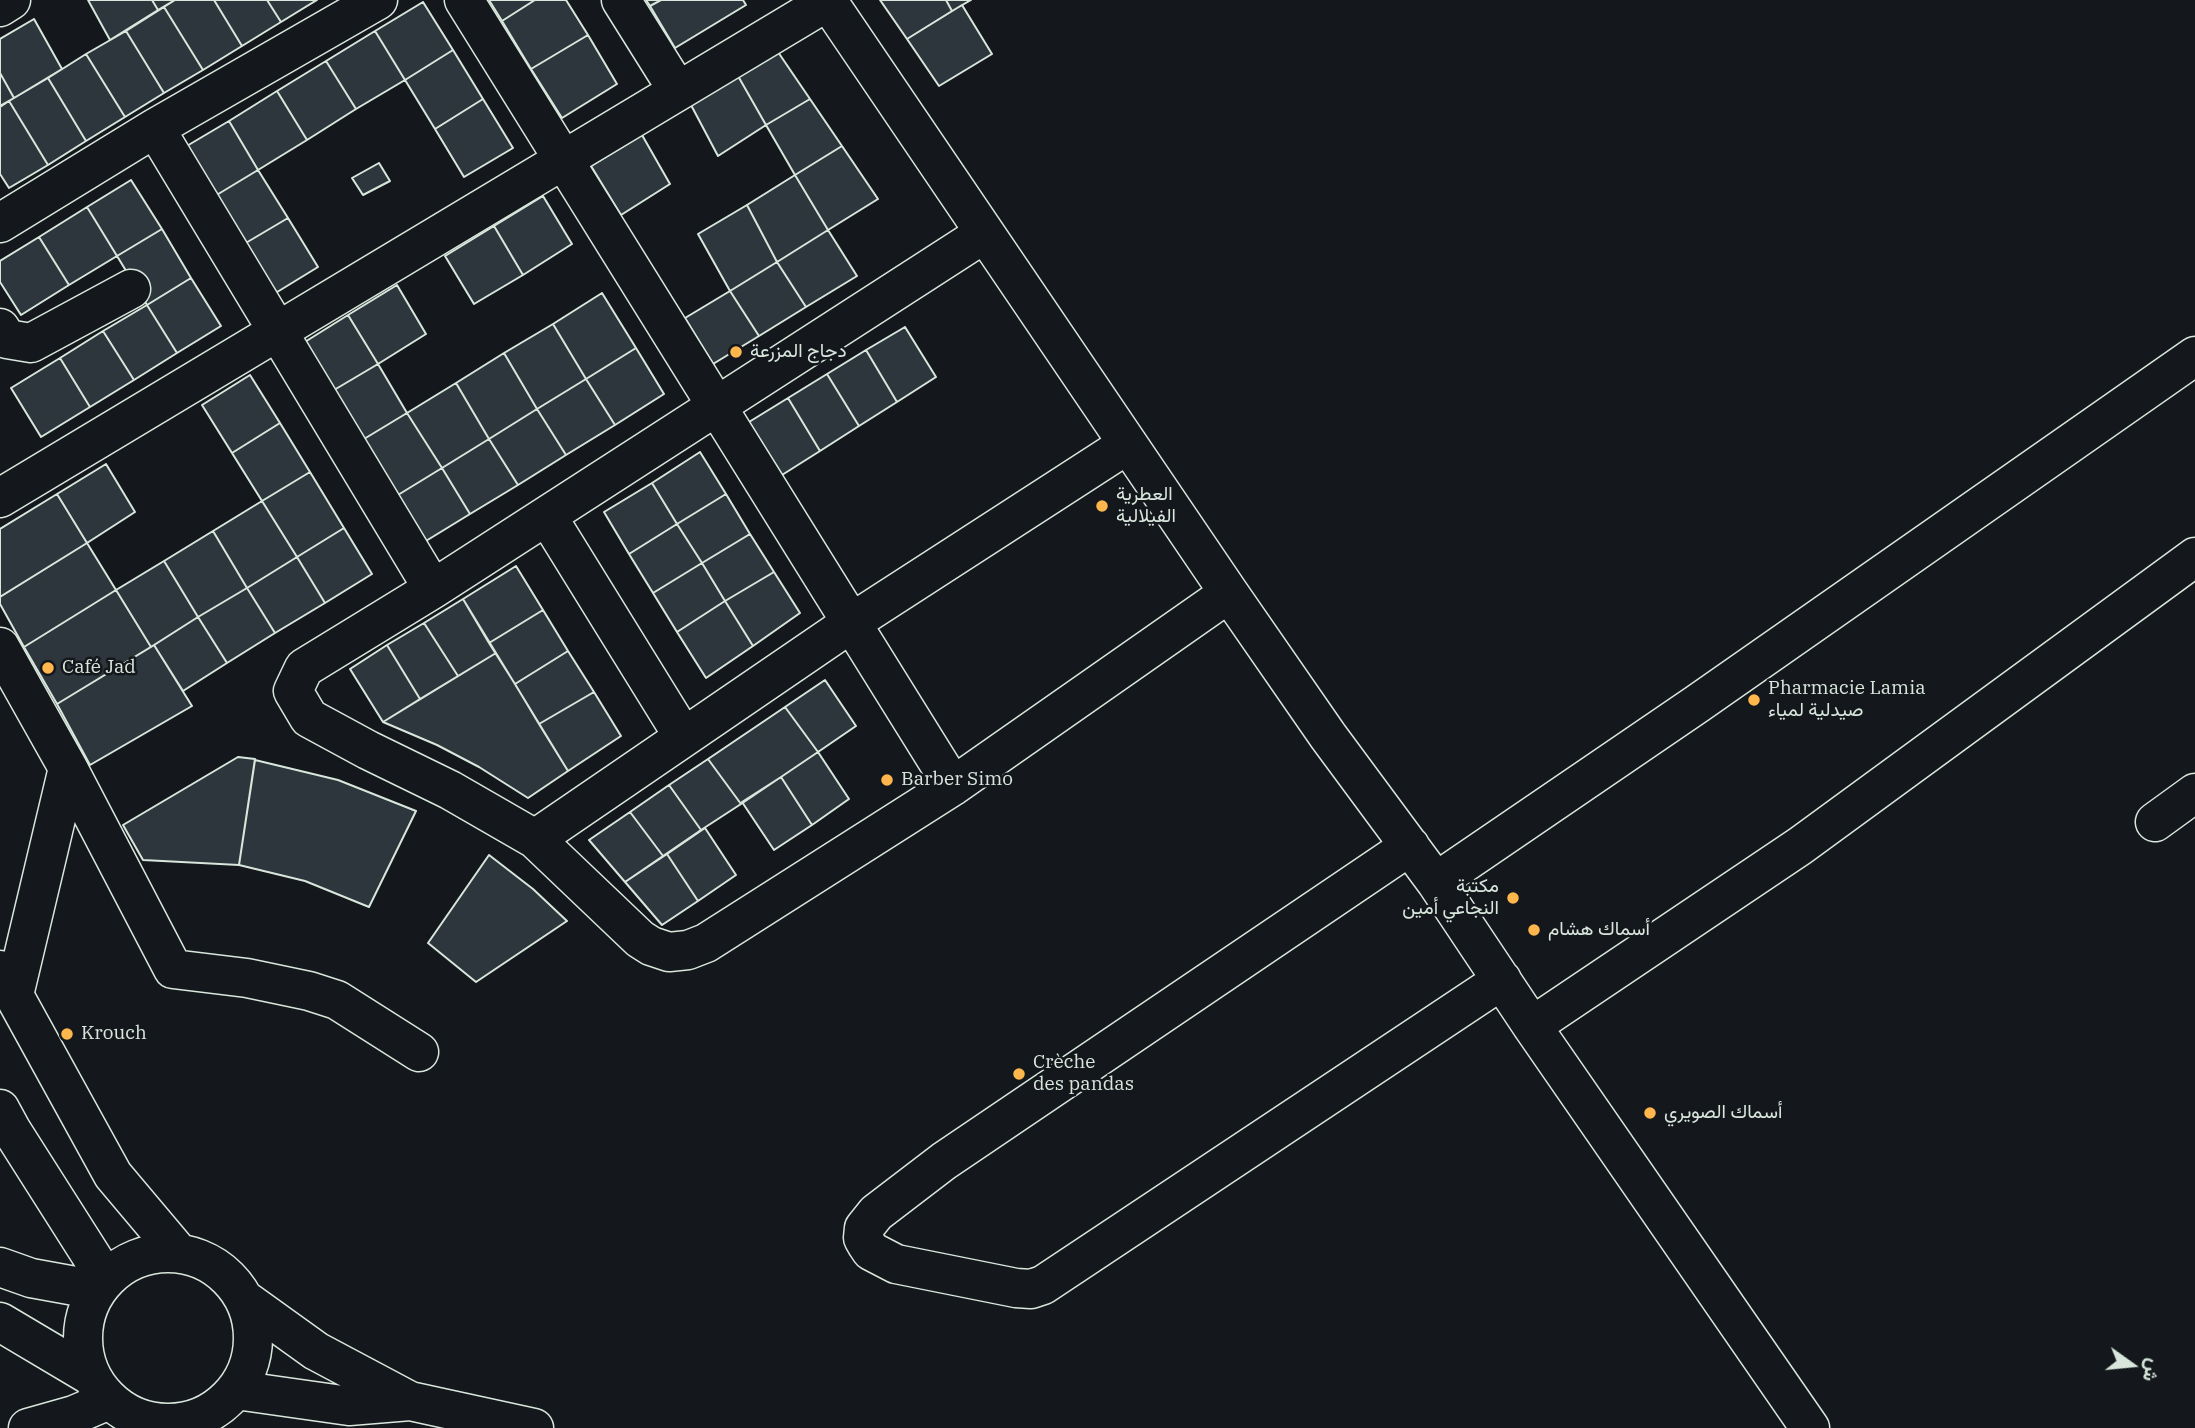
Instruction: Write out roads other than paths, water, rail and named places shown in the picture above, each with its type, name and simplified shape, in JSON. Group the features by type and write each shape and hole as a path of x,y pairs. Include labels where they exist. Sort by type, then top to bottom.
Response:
{"street":[{"path":"0,7 11,0"},
{"path":"0,223 155,128 378,0"},
{"path":"464,0 953,786"},
{"path":"621,0 678,91"},
{"path":"0,498 828,0 1229,593 1328,736 1436,882 1532,1026 1810,1428"},
{"path":"155,128 433,589"},
{"path":"985,233 433,589 304,668 293,691 309,718 450,790 536,839 640,939 651,946 669,952 688,950 718,935 953,786 1229,593"},
{"path":"0,328 7,339 31,344 131,289"},
{"path":"1436,882 1697,704 2195,355"},
{"path":"536,839 851,623 1129,444"},
{"path":"547,516 683,736"},
{"path":"1532,1026 1800,846 2195,557"},
{"path":"0,647 68,768 173,969 247,978 309,990 337,1000 419,1052"},
{"path":"68,768 7,983 113,1175 177,1251"},
{"path":"2155,822 2195,793"},
{"path":"1410,846 944,1161 876,1213 864,1228 863,1238 871,1251 896,1264 1016,1289 1031,1289 1043,1285 1502,980"},
{"path":"6,1120 102,1284"},
{"path":"0,1168 6,1120"},
{"path":"120,1405 84,1355 83,1332 87,1311 102,1284 126,1263 149,1254 177,1251 203,1259 227,1275 245,1300 253,1322 253,1346 248,1370 232,1407"},
{"path":"0,1267 31,1278 102,1284"},
{"path":"245,1300 316,1351 410,1401 534,1428"},
{"path":"0,1322 120,1405 158,1423 183,1422 232,1407 337,1417 410,1401"},
{"path":"28,1428 120,1405"}],"place":[{"name":"دجاج المزرعة","path":"736,352"},
{"name":"العطرية الفيلالية","path":"1102,506"},
{"name":"Café Jad","path":"48,668"},
{"name":"Pharmacie Lamia صيدلية لمياء","path":"1754,700"},
{"name":"Barber Simo","path":"887,780"},
{"name":"مكتبة النجاعي أمين","path":"1513,898"},
{"name":"أسماك هشام","path":"1534,930"},
{"name":"Krouch","path":"67,1034"},
{"name":"Crèche des pandas","path":"1019,1074"},
{"name":"أسماك الصويري","path":"1650,1113"}]}
